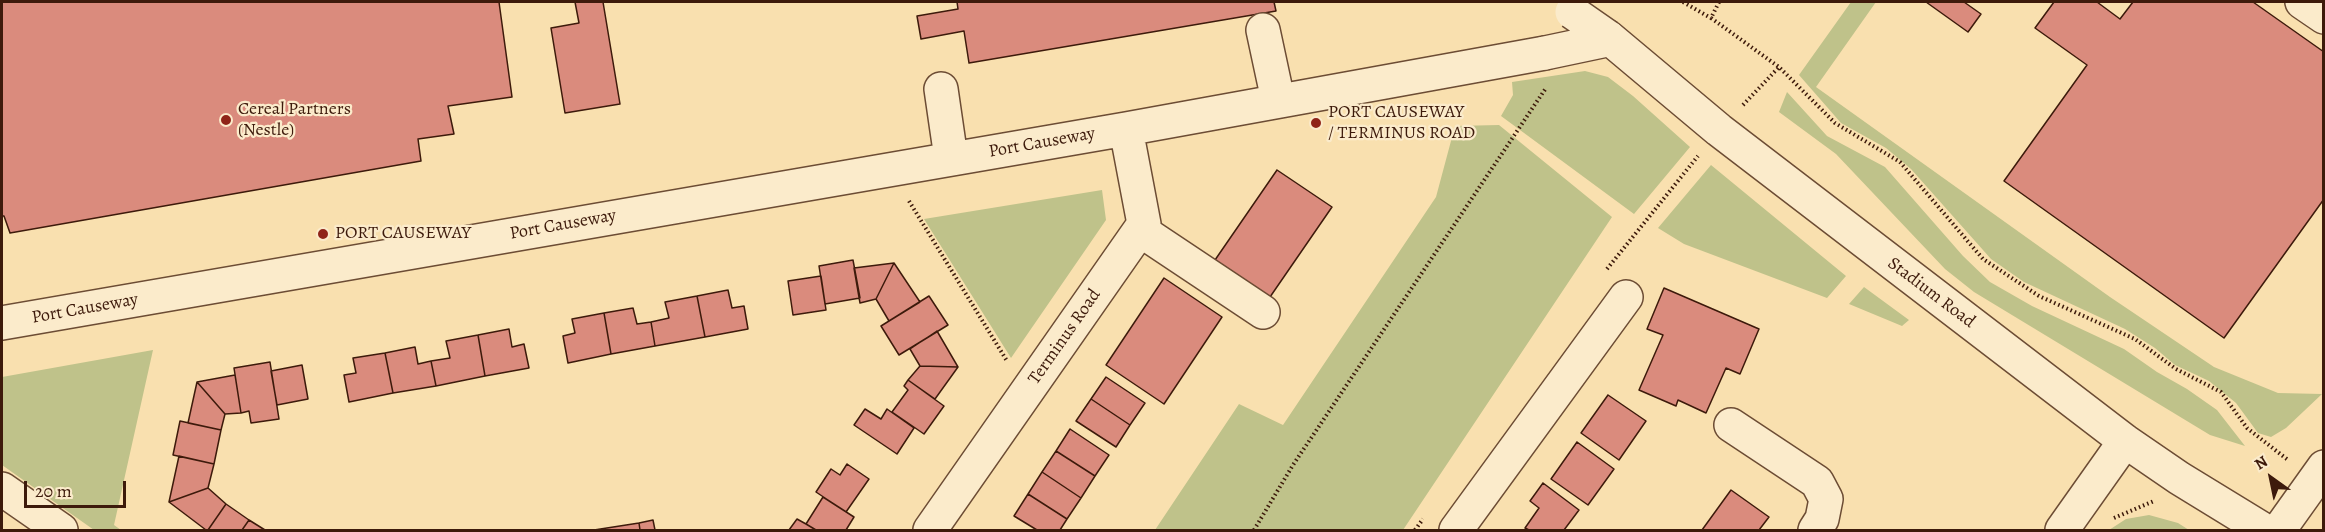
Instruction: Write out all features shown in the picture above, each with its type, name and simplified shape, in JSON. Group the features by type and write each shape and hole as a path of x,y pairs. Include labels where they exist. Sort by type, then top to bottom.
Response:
{"street":[{"path":"2302,2 2324,17"},
{"name":"Stadium Road","path":"1566,7 1651,73 1719,130 2125,441 2264,531"},
{"path":"1263,30 1278,100"},
{"name":"Port Causeway","path":"2,323 1126,129 1278,100 1548,67 1607,39"},
{"path":"941,89 951,158"},
{"path":"1126,129 1144,224 1140,230 1263,312"},
{"name":"Terminus Road","path":"930,531 1140,230"},
{"path":"1459,526 1626,297"},
{"path":"1731,425 1817,482 1826,499 1822,519 1815,531"},
{"path":"2062,531 2125,441"},
{"path":"2279,531 2319,474"},
{"path":"2,489 60,531"}],"path":[{"path":"1683,2 1711,18 1779,67 1835,123 1900,162 1983,259 2039,296 2135,339 2176,369 2221,392 2247,428 2319,474"},
{"path":"1711,18 1719,2"},
{"path":"1254,531 1293,465 1548,67"},
{"path":"889,169 1027,392"},
{"path":"2104,522 2166,496 2179,478"}],"green space":[{"path":"1851,2 1876,2 1816,87 2110,297 2214,367 2278,393 2322,394 2286,428 2271,437 2258,433 2236,403 2209,381 2175,365 2155,348 2125,329 2024,282 1991,259 1911,169 1886,148 1841,123 1799,75"},
{"path":"1585,71 1608,77 1690,147 1634,214 1501,116 1513,95 1512,82"},
{"path":"1787,92 1827,136 1885,167 1963,256 1990,282 2032,306 2124,349 2187,389 2217,410 2245,446 2210,435 1974,292 1945,269 1836,154 1779,112"},
{"path":"1499,125 1612,217 1403,530 1155,530 1239,404 1283,425 1436,197 1455,126"},
{"path":"1711,165 1846,276 1827,298 1684,244 1658,228"},
{"path":"1102,190 1106,220 1011,358 924,219"},
{"path":"1864,287 1909,320 1902,326 1849,304"},
{"path":"153,350 114,525 121,530 94,530 2,465 2,377"},
{"path":"2149,515 2178,523 2189,530 2109,530 2126,519"}],"building":[{"name":"Cereal Partners (Nestle)","path":"2,2 499,2 512,97 448,106 454,134 418,139 421,161 10,233 4,216 2,216"},
{"path":"575,2 603,2 620,104 565,113 551,28 579,23"},
{"path":"957,2 1274,2 1276,11 969,63 964,31 921,39 917,16 958,9"},
{"path":"1926,2 1964,2 1981,14 1968,32"},
{"path":"2054,2 2097,2 2120,19 2133,2 2253,2 2324,52 2324,199 2224,338 2004,181 2087,65 2035,28"},
{"path":"1277,170 1332,207 1270,297 1215,260"},
{"path":"853,260 860,298 825,304 819,266"},
{"path":"894,263 920,302 889,321 876,299"},
{"path":"894,263 876,299 860,303 854,268"},
{"path":"821,276 826,310 793,315 788,281"},
{"path":"1164,278 1222,317 1164,404 1106,365"},
{"path":"1664,288 1759,329 1740,374 1726,368 1706,413 1678,400 1676,406 1639,390 1663,335 1647,329"},
{"path":"728,290 732,308 744,306 748,329 705,337 697,296"},
{"path":"697,296 705,337 655,346 651,322 669,318 665,302"},
{"path":"929,296 948,325 899,355 881,326"},
{"path":"633,308 637,324 651,322 655,346 611,354 604,313"},
{"path":"604,313 611,354 568,363 563,336 575,333 572,319"},
{"path":"509,329 512,347 524,344 529,368 485,376 478,335"},
{"path":"937,331 958,367 920,366 910,349"},
{"path":"478,335 485,376 436,386 431,361 450,358 446,341"},
{"path":"415,347 418,364 431,361 436,386 393,393 385,353"},
{"path":"385,353 393,393 349,402 344,375 356,373 353,358"},
{"path":"270,362 279,419 251,423 249,411 241,413 234,368"},
{"path":"302,365 308,399 277,405 271,371"},
{"path":"920,366 958,367 935,399 908,380"},
{"path":"235,375 241,413 225,414 197,382"},
{"path":"1106,377 1145,403 1130,425 1091,399"},
{"path":"908,380 944,406 924,434 892,412 908,390 904,386"},
{"path":"197,382 225,414 221,430 188,423"},
{"path":"1608,395 1646,421 1619,460 1581,433"},
{"path":"1091,399 1130,425 1116,447 1076,421"},
{"path":"865,409 881,419 887,409 914,428 897,454 854,425"},
{"path":"180,421 221,430 214,464 173,455"},
{"path":"1070,429 1109,455 1095,476 1056,451"},
{"path":"1577,442 1614,469 1588,505 1551,479"},
{"path":"1056,451 1095,476 1081,498 1042,472"},
{"path":"179,456 214,464 208,488 169,502"},
{"path":"847,464 869,479 846,512 816,492 831,469 840,475"},
{"path":"1042,472 1081,498 1067,519 1028,494"},
{"path":"1543,483 1579,510 1564,530 1525,528 1539,508 1530,501"},
{"path":"208,488 226,504 206,530 169,502"},
{"path":"1731,490 1769,517 1759,530 1702,530"},
{"path":"1028,494 1067,519 1060,530 1037,530 1014,516"},
{"path":"823,497 854,517 846,530 816,530 806,524"},
{"path":"226,504 249,520 242,530 208,530"},
{"path":"797,519 806,524 816,530 789,530"},
{"path":"249,520 265,530 242,530"},
{"path":"653,520 655,530 640,530 639,523"},
{"path":"639,523 640,530 594,530"}],"place":[{"name":"Cereal Partners (Nestle)","path":"226,120"},
{"name":"PORT CAUSEWAY / TERMINUS ROAD","path":"1316,123"},
{"name":"PORT CAUSEWAY","path":"323,234"}]}
